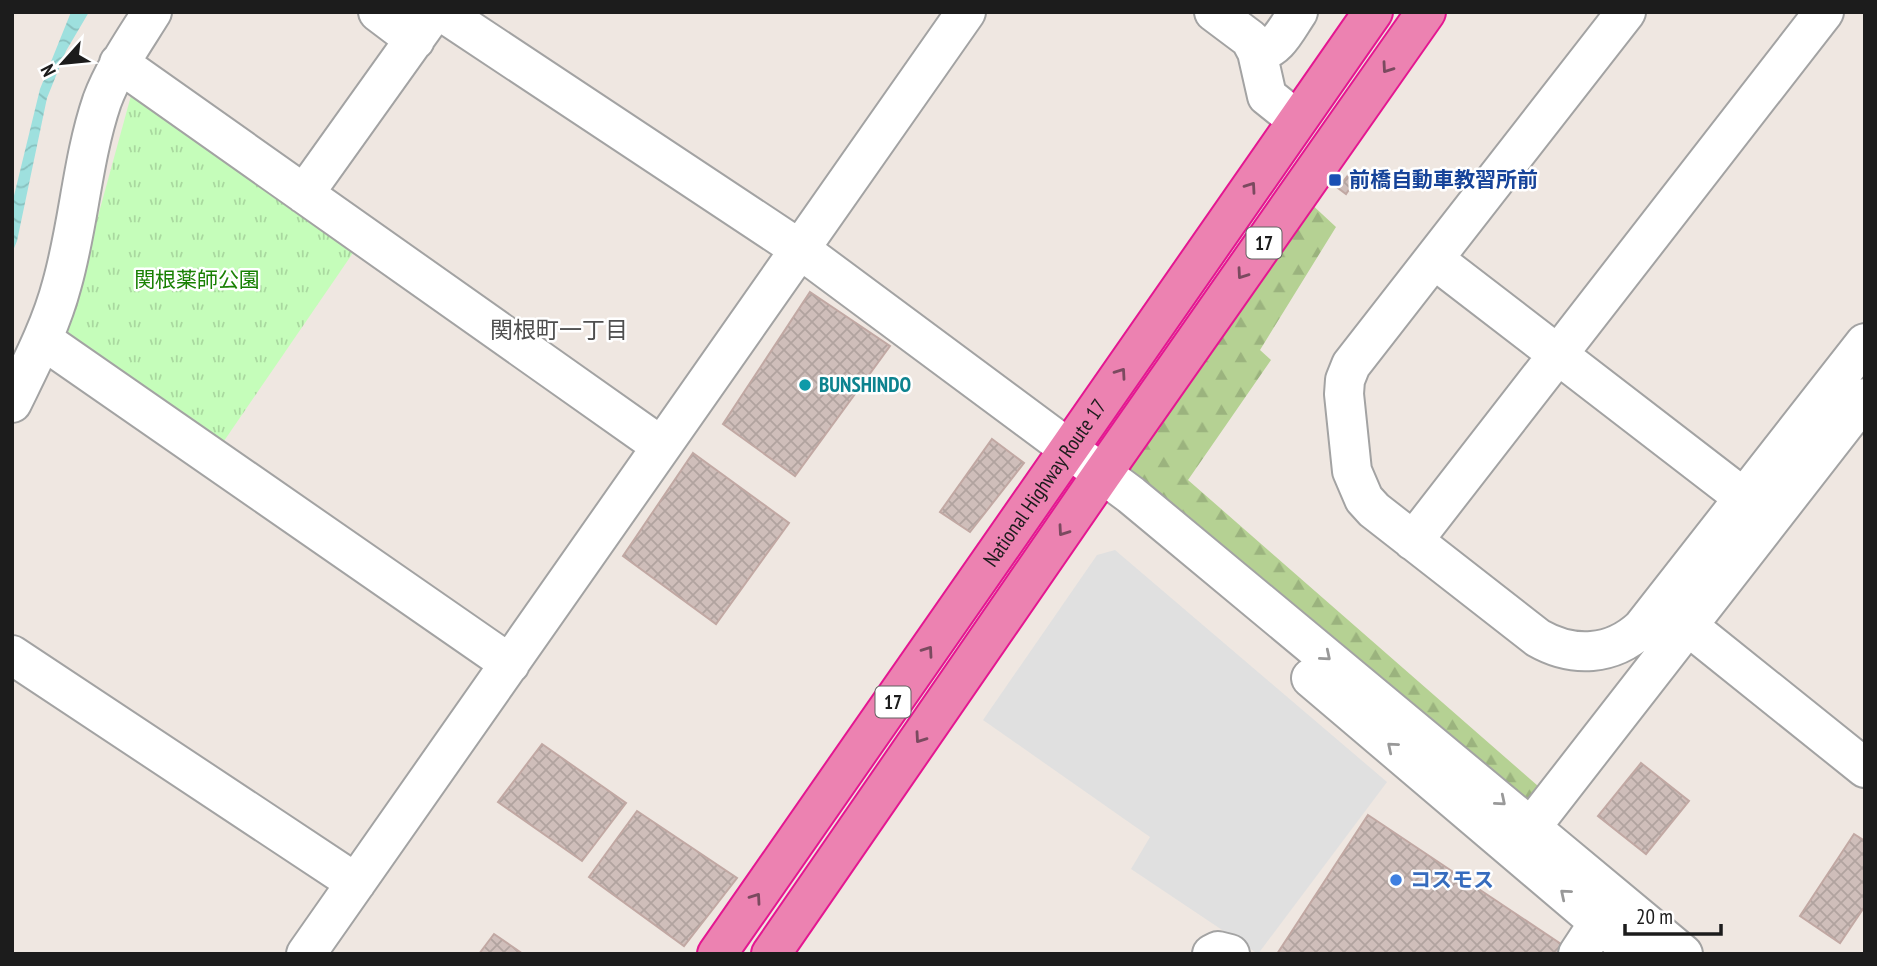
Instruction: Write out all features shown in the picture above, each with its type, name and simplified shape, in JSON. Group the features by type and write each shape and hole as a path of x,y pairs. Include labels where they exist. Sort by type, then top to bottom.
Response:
{"highway":[{"name":"National Highway Route 17","path":"717,954 1373,12"},
{"name":"National Highway Route 17","path":"771,954 1102,474 1426,12"}],"street":[{"path":"12,403 43,340 63,283 88,155 103,100 120,63 152,12"},
{"path":"304,194 425,26 378,12"},
{"path":"442,12 801,250 1131,495 1532,826 1682,954"},
{"path":"306,954 966,12"},
{"path":"1214,12 1250,39 1257,52 1267,96 1297,120"},
{"path":"1257,52 1274,46 1298,12"},
{"path":"1626,12 1351,365 1345,380 1345,417 1355,480 1364,499 1413,541 1554,648 1585,653 1616,646 1642,628 1865,343"},
{"path":"1413,541 1824,12"},
{"path":"120,63 661,446"},
{"path":"1434,260 1744,498"},
{"path":"43,340 510,664"},
{"path":"1532,826 1865,398"},
{"path":"1102,474 1133,511 1303,671 1636,954"},
{"path":"1688,626 1865,768"},
{"path":"12,654 356,883"},
{"path":"1578,954 1599,922"},
{"path":"1212,954 1219,951 1230,954"}],"green space":[{"name":"関根薬師公園","path":"132,92 355,250 224,441 217,443 66,333"},
{"path":"1308,201 1336,227 1260,350 1271,360 1188,480 1546,793 1537,802 1520,797 1118,469"}],"shaded area":[{"path":"1115,550 1387,782 1258,954 1131,869 1150,837 983,720 1097,555"}],"water":[{"path":"71,12 89,12 66,51 47,98 17,241 12,253 12,204 40,89"}],"building":[{"path":"1349,174 1356,179 1346,194 1338,188"},
{"name":"BUNSHINDO","path":"810,292 890,346 795,476 723,424"},
{"path":"992,439 1024,463 970,532 940,512"},
{"path":"693,453 789,523 716,624 623,556"},
{"path":"542,744 626,803 582,861 498,802"},
{"path":"1641,763 1689,801 1646,854 1598,816"},
{"path":"637,811 737,878 684,946 589,877"},
{"name":"コスモス","path":"1368,815 1564,946 1559,954 1277,954"},
{"path":"1854,834 1865,841 1865,906 1840,943 1800,916"},
{"path":"494,934 523,954 479,954"}],"place":[{"name":"前橋自動車教習所前","path":"1335,180"},
{"name":"BUNSHINDO","path":"805,385"},
{"name":"コスモス","path":"1396,880"}],"district":[{"name":"関根町一丁目","path":"559,330"}]}
